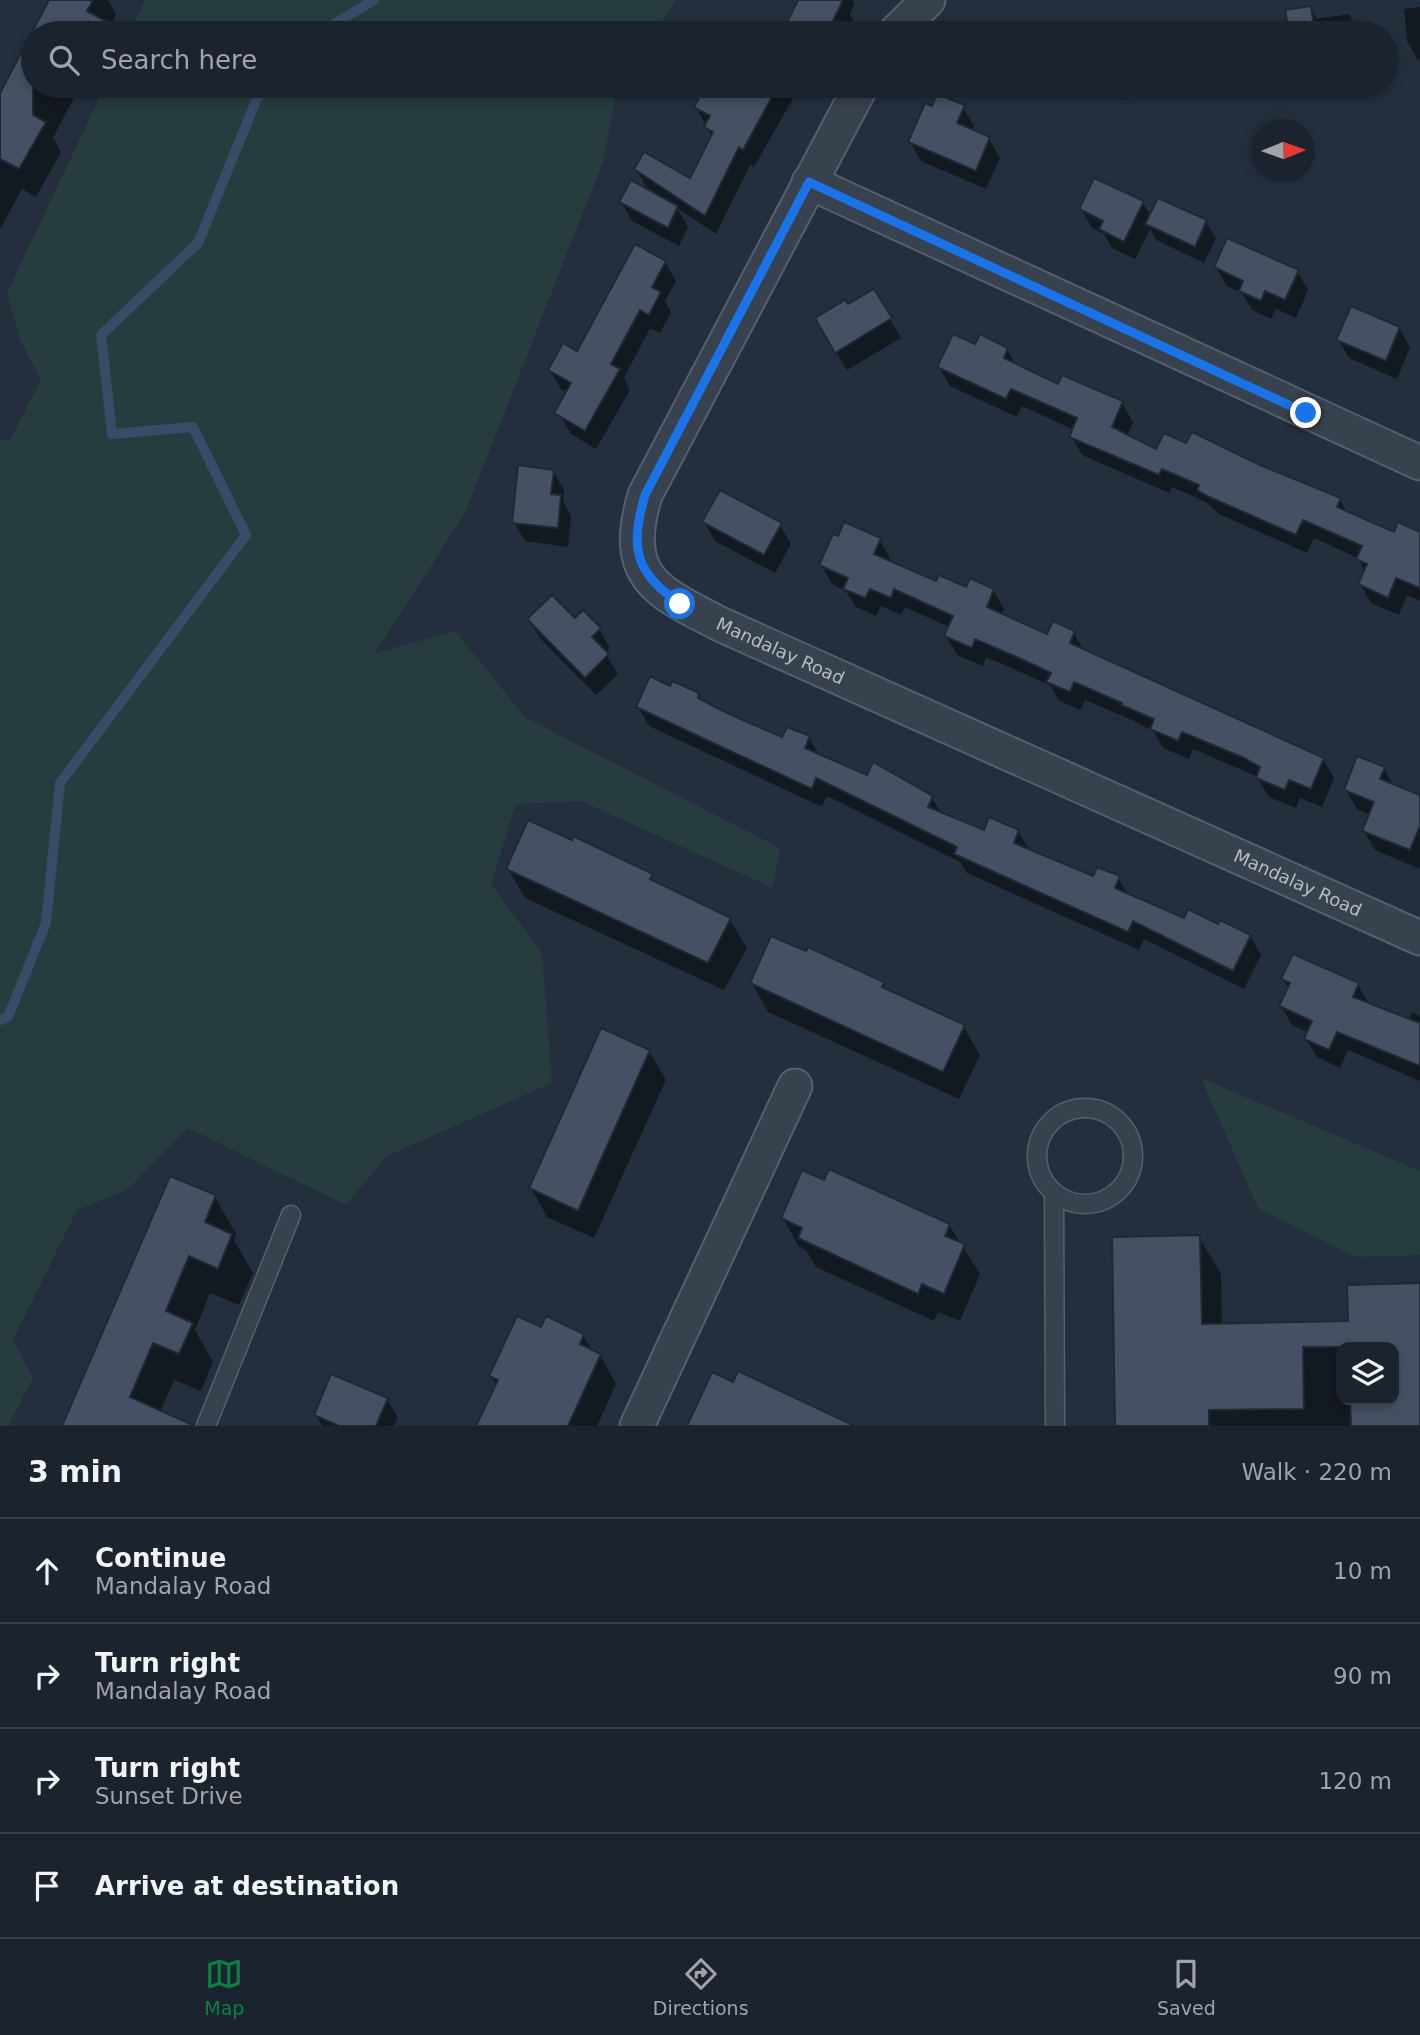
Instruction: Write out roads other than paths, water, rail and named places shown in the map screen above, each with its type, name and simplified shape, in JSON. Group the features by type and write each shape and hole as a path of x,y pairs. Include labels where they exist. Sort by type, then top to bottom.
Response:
{"street":[{"path":"907,21 928,0"},
{"name":"Mandalay Road","path":"854,98 645,495 636,536 639,558 648,577 680,604 722,625 1420,938"},
{"path":"809,182 1306,413 1420,463"},
{"path":"637,1426 795,1086"}],"lane":[{"path":"1054,1193 1083,1205 1112,1196 1124,1185 1134,1156 1124,1127 1113,1116 1098,1109 1082,1107 1066,1111 1052,1120 1042,1133 1037,1149 1037,1165 1043,1180 1054,1193 1055,1426"},
{"path":"206,1426 291,1215"}],"waterway":[{"path":"339,21 374,0"},
{"path":"0,1020 8,1017 46,923 60,783 246,535 193,427 112,434 101,335 198,243 257,98"}]}
